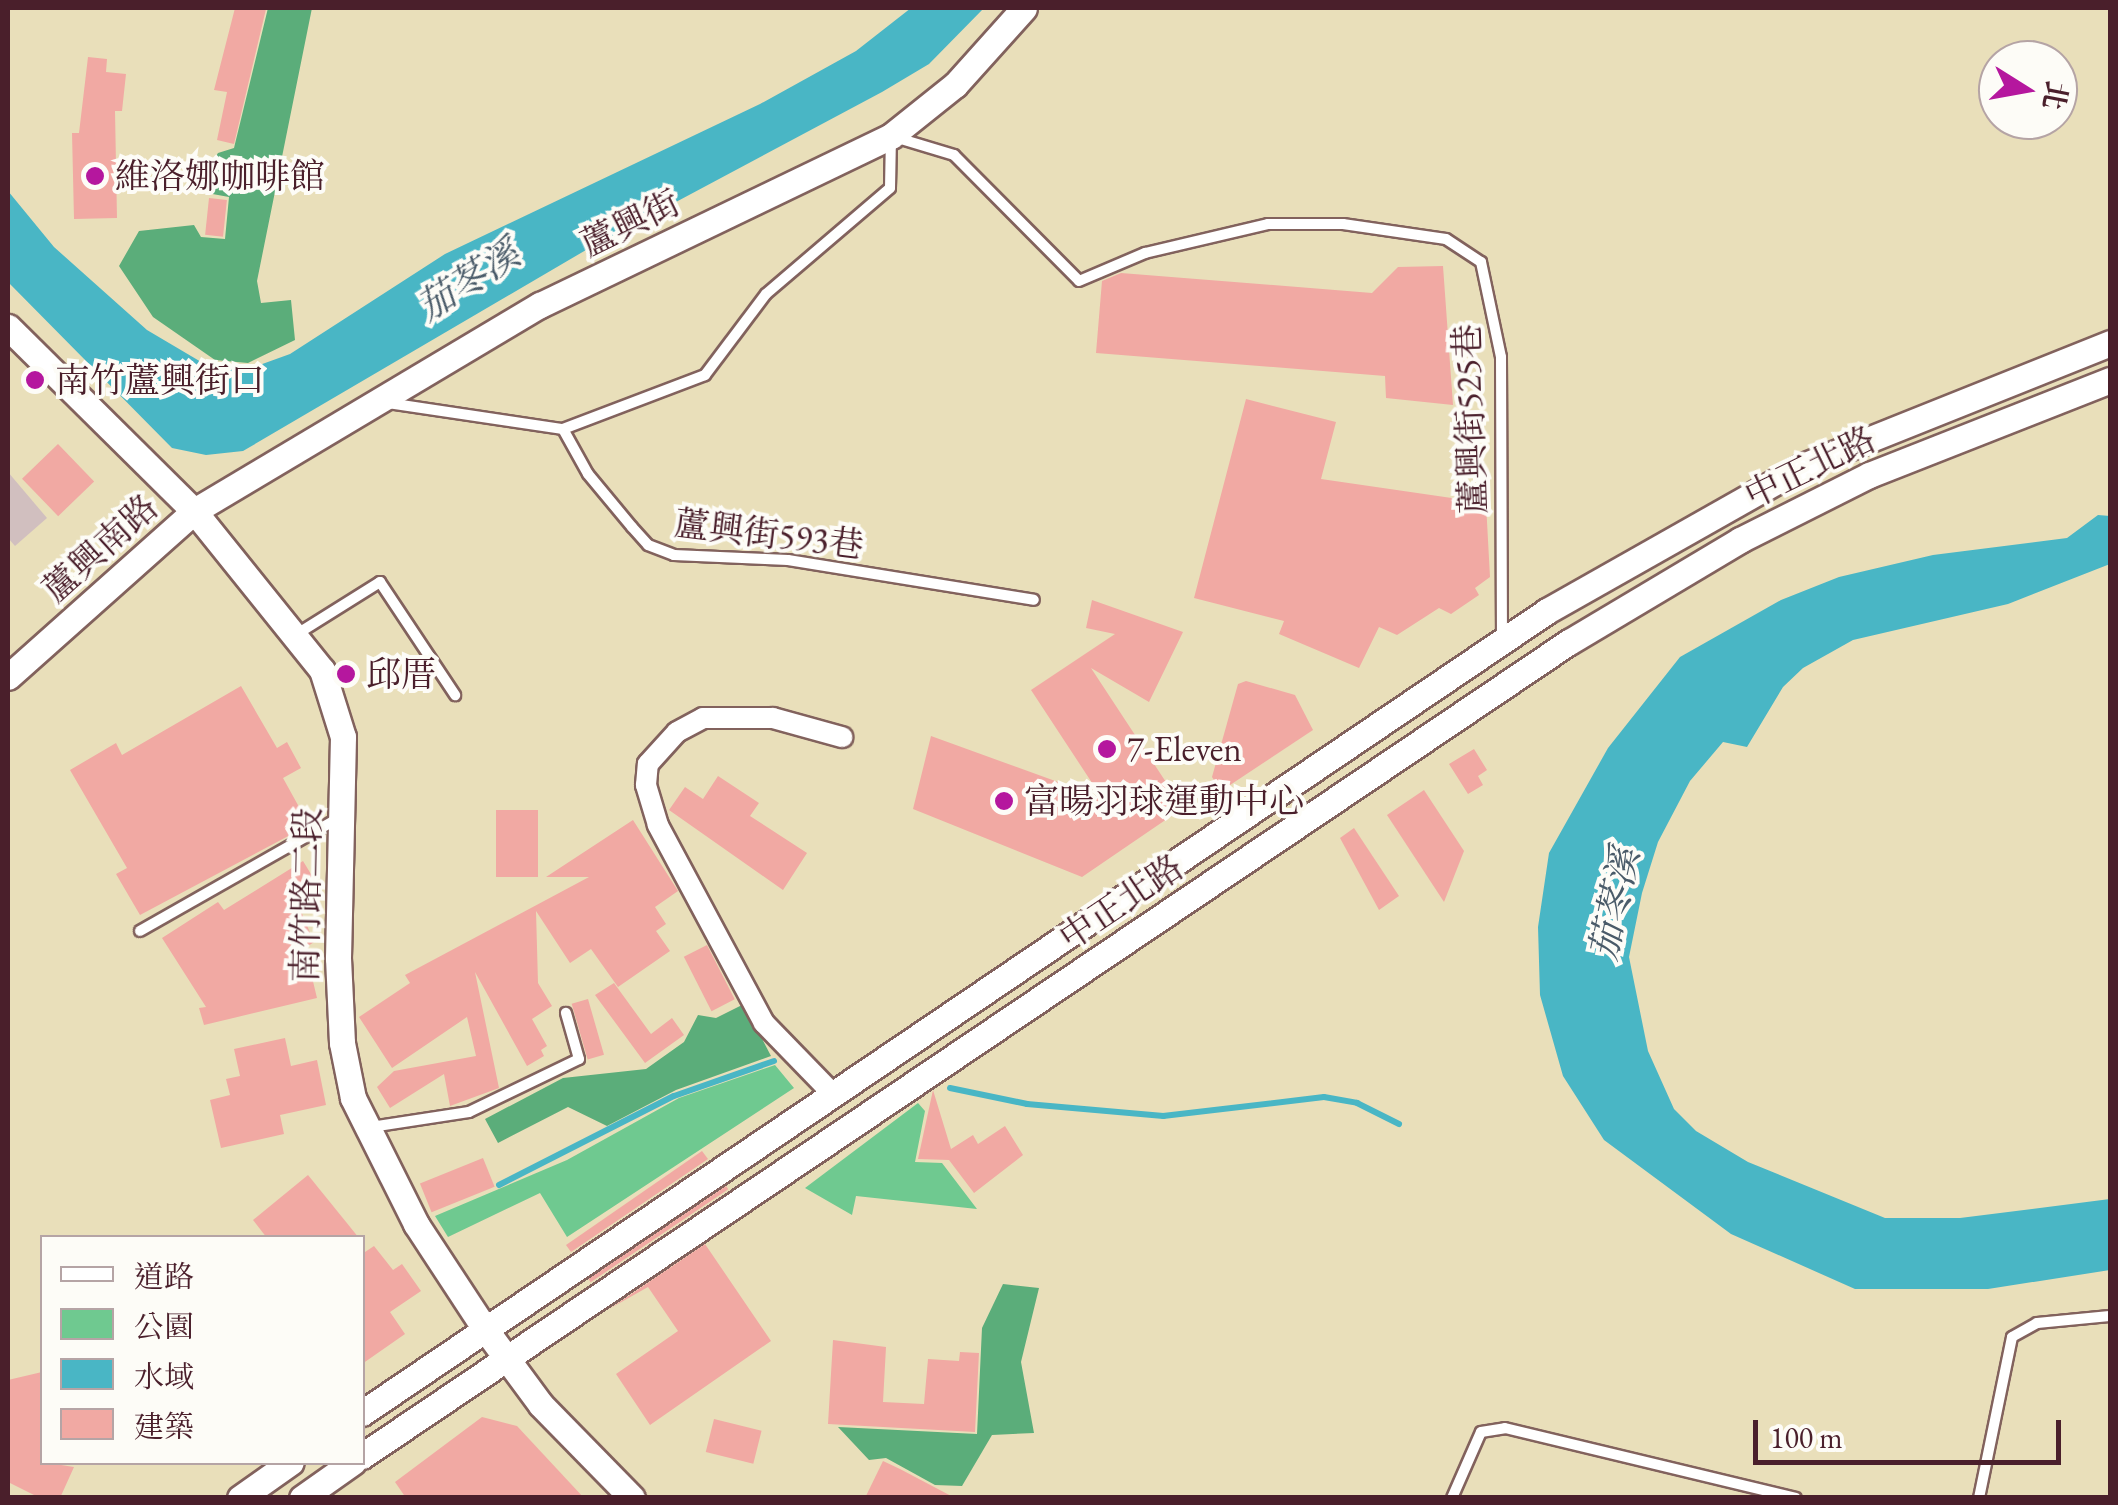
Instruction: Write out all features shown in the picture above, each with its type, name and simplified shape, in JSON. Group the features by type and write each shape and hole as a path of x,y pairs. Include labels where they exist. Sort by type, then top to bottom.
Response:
{"street":[{"name":"蘆興街","path":"194,511 540,305 890,136 955,85 1024,8"},
{"name":"南竹路二段","path":"8,327 194,511 297,634 322,670 337,708 342,816 342,1043 365,1127 416,1224 540,1405 632,1498"},
{"name":"中正北路","path":"365,1411 1502,640 1638,555 1803,466 2110,343"},
{"name":"中正北路","path":"365,1454 1584,632 1869,475 2110,380"},
{"name":"蘆興南路","path":"8,677 194,511"},
{"path":"832,1093 764,1023 658,825 646,785 648,764 677,732 704,718 773,718 842,738"},
{"path":"240,1498 287,1465"},
{"path":"302,1498 349,1465"}],"lane":[{"path":"378,402 563,429 705,376 766,294 890,188 890,136"},
{"name":"蘆興街525巷","path":"890,136 954,155 1079,281 1145,253 1268,224 1343,224 1446,239 1470,251 1481,262 1490,290 1501,357 1502,640"},
{"name":"蘆興街593巷","path":"563,429 588,474 632,527 648,545 674,555 788,560 1034,600"},
{"path":"297,634 380,582 455,695"},
{"path":"140,931 342,816"},
{"path":"365,1127 469,1112 579,1060 566,1013"},
{"path":"1979,1498 2012,1337 2037,1323 2110,1316"},
{"path":"1452,1498 1481,1432 1505,1428 1796,1498"}],"shaded area":[{"path":"8,472 47,518 15,546 8,538"}],"green space":[{"path":"268,8 312,8 257,281 261,303 291,300 295,340 248,363 215,360 153,317 119,266 139,231 194,225 201,237 225,239 229,197 207,193 204,175 218,153 234,148"},
{"path":"744,1004 771,1056 676,1090 607,1126 568,1107 498,1143 485,1119 563,1078 646,1069 684,1042 698,1015 716,1018"},
{"path":"775,1065 794,1088 567,1237 540,1193 448,1237 435,1216 567,1160 679,1098"},
{"path":"918,1103 925,1111 915,1162 942,1163 977,1209 856,1196 852,1215 805,1188"},
{"path":"1003,1284 1039,1288 1021,1362 1034,1433 992,1435 962,1486 935,1485 886,1458 869,1460 838,1427 977,1434 982,1328"}],"water":[{"name":"茄苳溪","path":"911,8 984,8 929,64 586,250 243,451 206,455 172,448 8,282 8,191 54,247 147,330 213,369 246,370 290,354 445,254 760,104 856,51"},
{"name":"茄苳溪","path":"2098,515 2110,516 2110,564 2008,604 1853,640 1803,668 1783,687 1747,747 1723,742 1690,781 1658,842 1642,893 1629,957 1648,1051 1674,1109 1696,1131 1748,1162 1885,1218 1960,1218 2110,1199 2110,1270 1988,1289 1855,1289 1731,1234 1604,1140 1563,1076 1540,995 1538,927 1549,853 1608,748 1680,657 1781,600 1839,577 1933,555 2067,538"}],"building":[{"path":"235,8 266,9 234,144 217,140 227,92 214,90"},
{"path":"88,57 107,59 106,72 126,74 122,111 115,111 117,218 74,219 72,133 79,133"},
{"path":"209,198 227,200 223,237 205,235"},
{"path":"1443,266 1453,405 1386,398 1385,376 1096,353 1102,281 1121,273 1372,293 1398,267"},
{"path":"1246,399 1336,422 1321,479 1486,503 1490,577 1475,588 1479,595 1451,614 1439,608 1397,635 1379,627 1359,668 1279,634 1284,621 1194,598"},
{"path":"58,444 94,481 58,516 22,479"},
{"path":"1092,600 1183,632 1149,702 1091,668 1183,808 1082,877 913,809 931,736 1102,798 1031,690 1115,634 1086,628"},
{"path":"1246,681 1295,695 1313,730 1221,791 1212,777 1238,684"},
{"path":"241,686 277,748 287,742 301,768 283,778 309,825 140,915 116,874 127,868 70,770 116,743 122,755"},
{"path":"1474,749 1487,770 1478,776 1483,785 1468,794 1449,764"},
{"path":"718,776 759,803 750,816 807,853 783,890 669,810 685,787 703,799"},
{"path":"1424,790 1464,851 1444,902 1387,815"},
{"path":"496,810 538,810 538,877 496,877"},
{"path":"633,820 678,891 655,907 666,924 656,931 670,951 618,987 591,949 570,963 536,911 538,983 552,1006 532,1019 547,1046 541,1050 544,1056 527,1066 475,972 499,1088 450,1106 444,1074 390,1108 377,1087 394,1071 476,1056 467,1017 392,1068 359,1017 410,983 405,975 589,877 546,877"},
{"path":"1354,828 1399,896 1379,910 1340,838"},
{"path":"303,861 317,884 306,890 313,901 300,909 314,942 305,948 317,998 204,1025 199,1008 206,1007 162,938 218,902 224,910"},
{"path":"707,945 735,999 712,1011 684,957"},
{"path":"614,983 651,1034 672,1018 684,1035 645,1063 595,995"},
{"path":"588,999 604,1055 588,1059 572,1004"},
{"path":"285,1038 291,1066 317,1060 326,1105 280,1115 284,1134 221,1148 210,1100 230,1095 226,1079 240,1076 234,1049"},
{"path":"933,1090 951,1149 973,1135 978,1144 1005,1126 1023,1155 974,1193 949,1160 918,1159"},
{"path":"702,1151 708,1159 571,1252 566,1245"},
{"path":"483,1158 495,1187 432,1212 420,1183"},
{"path":"308,1175 357,1235 265,1235 253,1220"},
{"path":"726,1186 728,1189 591,1282 588,1279"},
{"path":"705,1244 771,1341 650,1425 616,1374 678,1331 648,1287 609,1309"},
{"path":"374,1246 393,1270 402,1264 421,1291 390,1312 405,1334 365,1362 365,1252"},
{"path":"833,1340 886,1347 883,1402 924,1404 928,1359 959,1361 960,1352 979,1353 975,1432 828,1424"},
{"path":"40,1372 40,1465 74,1467 60,1498 40,1498 8,1482 8,1380"},
{"path":"482,1417 517,1426 584,1498 406,1498 395,1482"},
{"path":"714,1419 762,1431 753,1464 706,1452"},
{"path":"883,1461 900,1469 955,1498 865,1498"}],"waterway":[{"path":"499,1185 674,1096 774,1061"},
{"path":"950,1088 1027,1104 1163,1116 1324,1097 1357,1103 1399,1124"}],"place":[{"name":"維洛娜咖啡館","path":"95,176"},
{"name":"南竹蘆興街口","path":"35,380"},
{"name":"邱厝","path":"346,674"},
{"name":"7-Eleven","path":"1107,749"},
{"name":"富暘羽球運動中心","path":"1004,801"}]}
